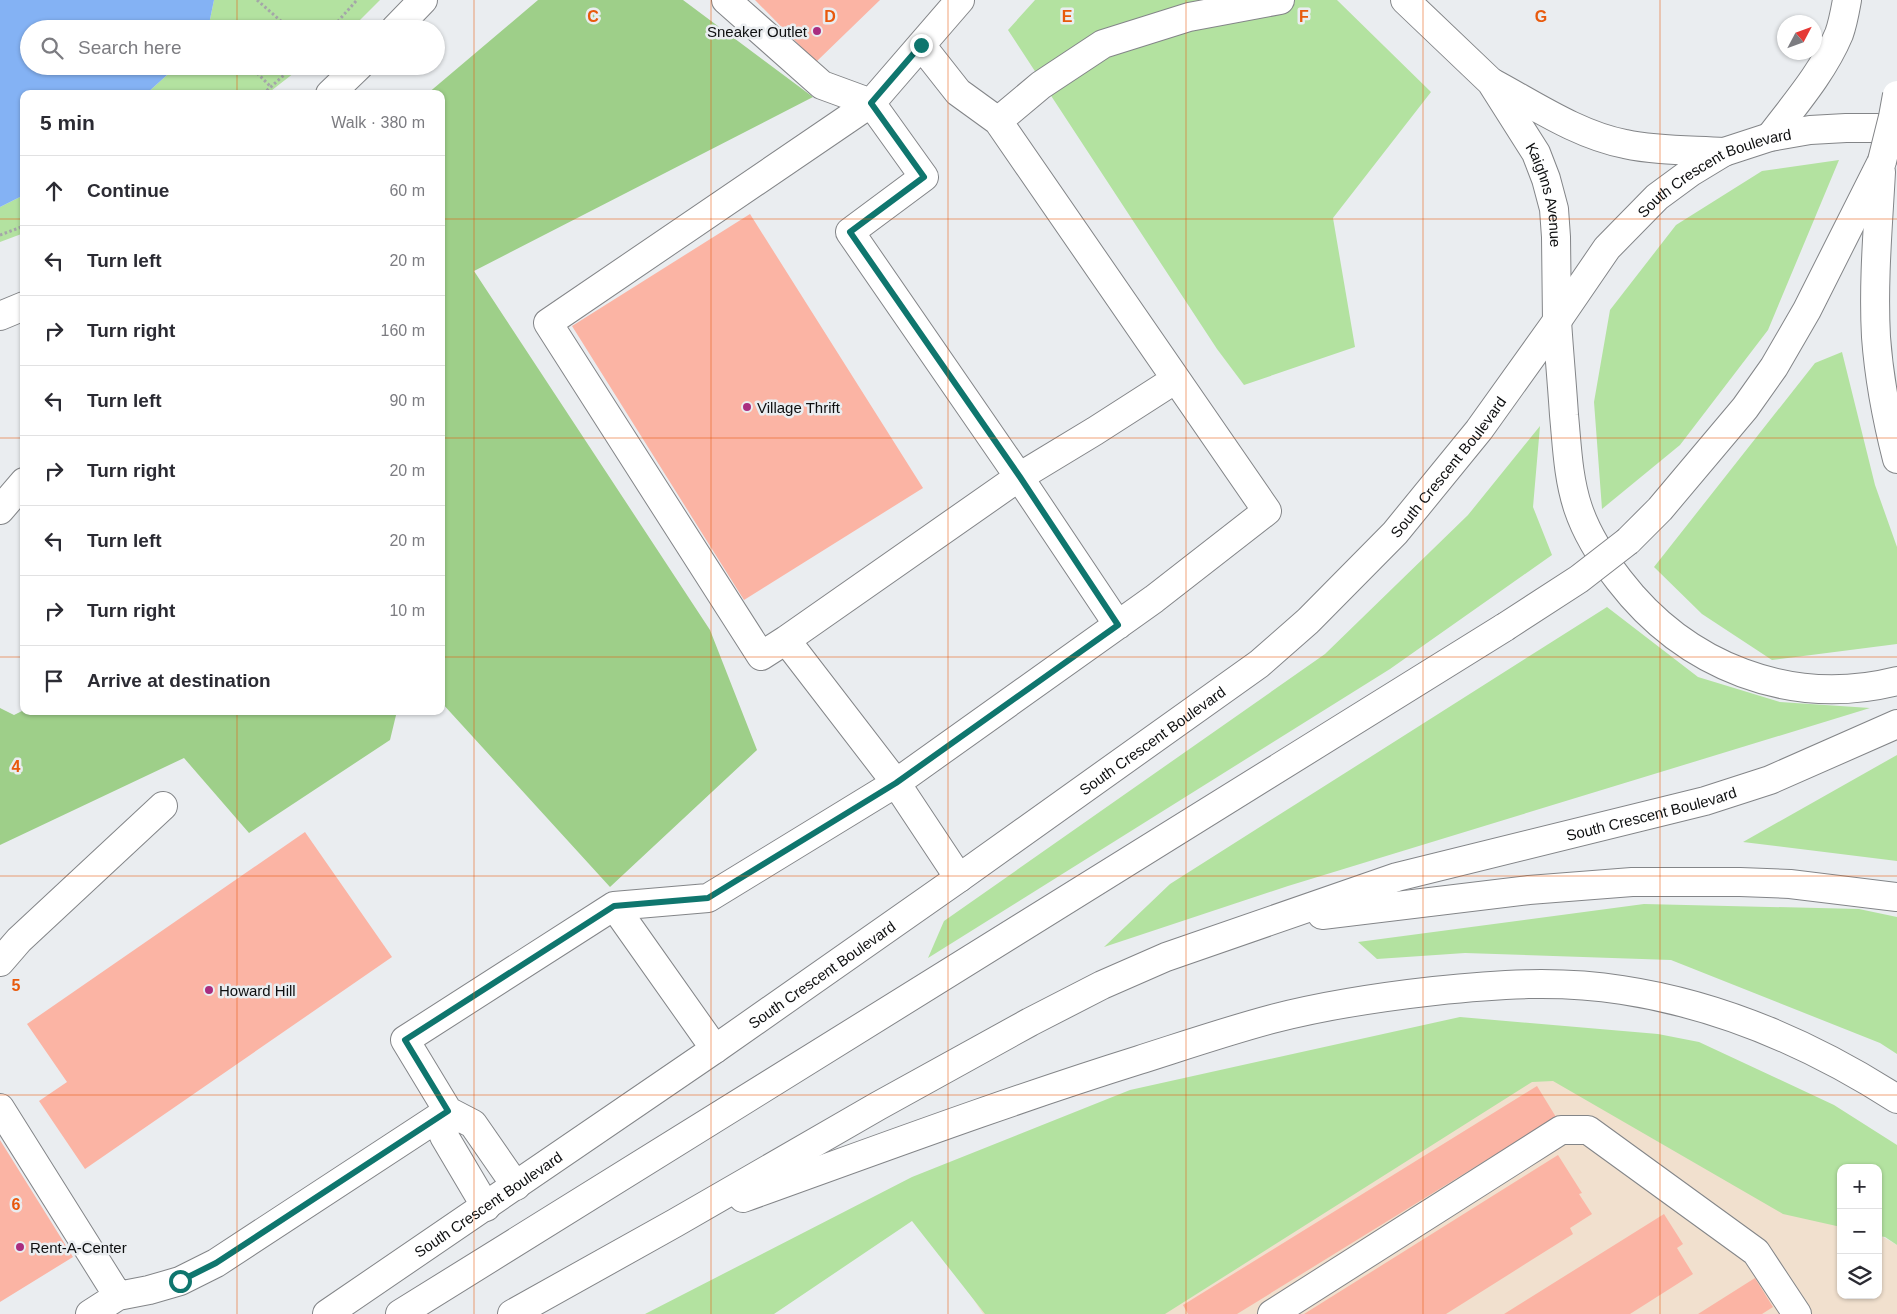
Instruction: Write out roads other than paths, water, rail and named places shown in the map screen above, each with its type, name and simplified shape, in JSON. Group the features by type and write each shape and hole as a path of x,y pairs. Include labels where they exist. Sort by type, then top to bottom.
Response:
{"main road":[{"path":"404,20 423,0"},
{"path":"726,0 822,86 871,103 924,177 850,232 1020,477 1118,625"},
{"path":"960,0 871,103 548,323 761,656 1020,477 1095,432 1176,379"},
{"path":"998,121 1041,85 1103,44 1190,17 1280,0"},
{"name":"Kaighns Avenue","path":"1405,0 1491,82 1536,153 1546,179 1554,209 1557,321 1570,474 1578,508 1590,537 1611,570 1652,618 1675,637 1701,654 1731,669 1759,679 1793,686 1828,689 1857,689 1897,682"},
{"path":"1770,137 1815,78 1828,56 1839,32 1847,0"},
{"path":"516,1186 473,1124 448,1111 405,1040 614,906 708,898 896,783 1154,599 1267,511 998,121 958,92 921,45"},
{"path":"334,90 350,75"},
{"name":"Kaighns Avenue","path":"1491,82 1561,120 1593,134 1623,144 1650,148 1724,152"},
{"path":"1897,95 1882,161 1875,289 1876,338 1883,391 1897,459"},
{"name":"South Crescent Boulevard","path":"327,1314 486,1207 959,878 1259,664 1308,621 1395,533 1479,430 1607,248 1633,220 1664,192 1691,172 1724,152 1770,137 1810,130 1846,128 1877,128 1897,132"},
{"path":"400,1314 1505,627 1579,579 1628,541 1660,509 1738,415 1774,367 1799,326 1882,161"},
{"path":"0,316 20,308"},
{"path":"0,510 20,487"},
{"path":"786,640 896,783 959,878"},
{"name":"South Crescent Boulevard","path":"512,1314 676,1223 878,1106 1102,985 1166,957 1278,920 1397,877 1705,801 1778,776 1897,724"},
{"path":"0,962 19,940 163,806"},
{"path":"1278,920 1528,890 1632,882 1790,884 1897,897"},
{"path":"614,906 715,1048"},
{"path":"676,1223 1074,1080 1208,1037 1275,1018 1353,1002 1481,985 1532,984 1596,987 1659,997 1715,1011 1759,1027 1837,1062 1897,1099"},
{"path":"0,1108 118,1296"},
{"path":"448,1111 444,1136 486,1207"},
{"path":"90,1314 118,1296 180,1281 216,1263 448,1111"},
{"path":"1272,1314 1560,1130 1588,1130 1756,1252 1797,1314"}],"water":[{"path":"0,0 214,0 210,20 20,20 20,75 167,75 150,90 20,90 20,197 0,207"}],"place":[{"name":"Sneaker Outlet","path":"817,31"},
{"name":"Village Thrift","path":"747,407"},
{"name":"Howard Hill","path":"209,990"},
{"name":"Rent-A-Center","path":"20,1247"}]}
